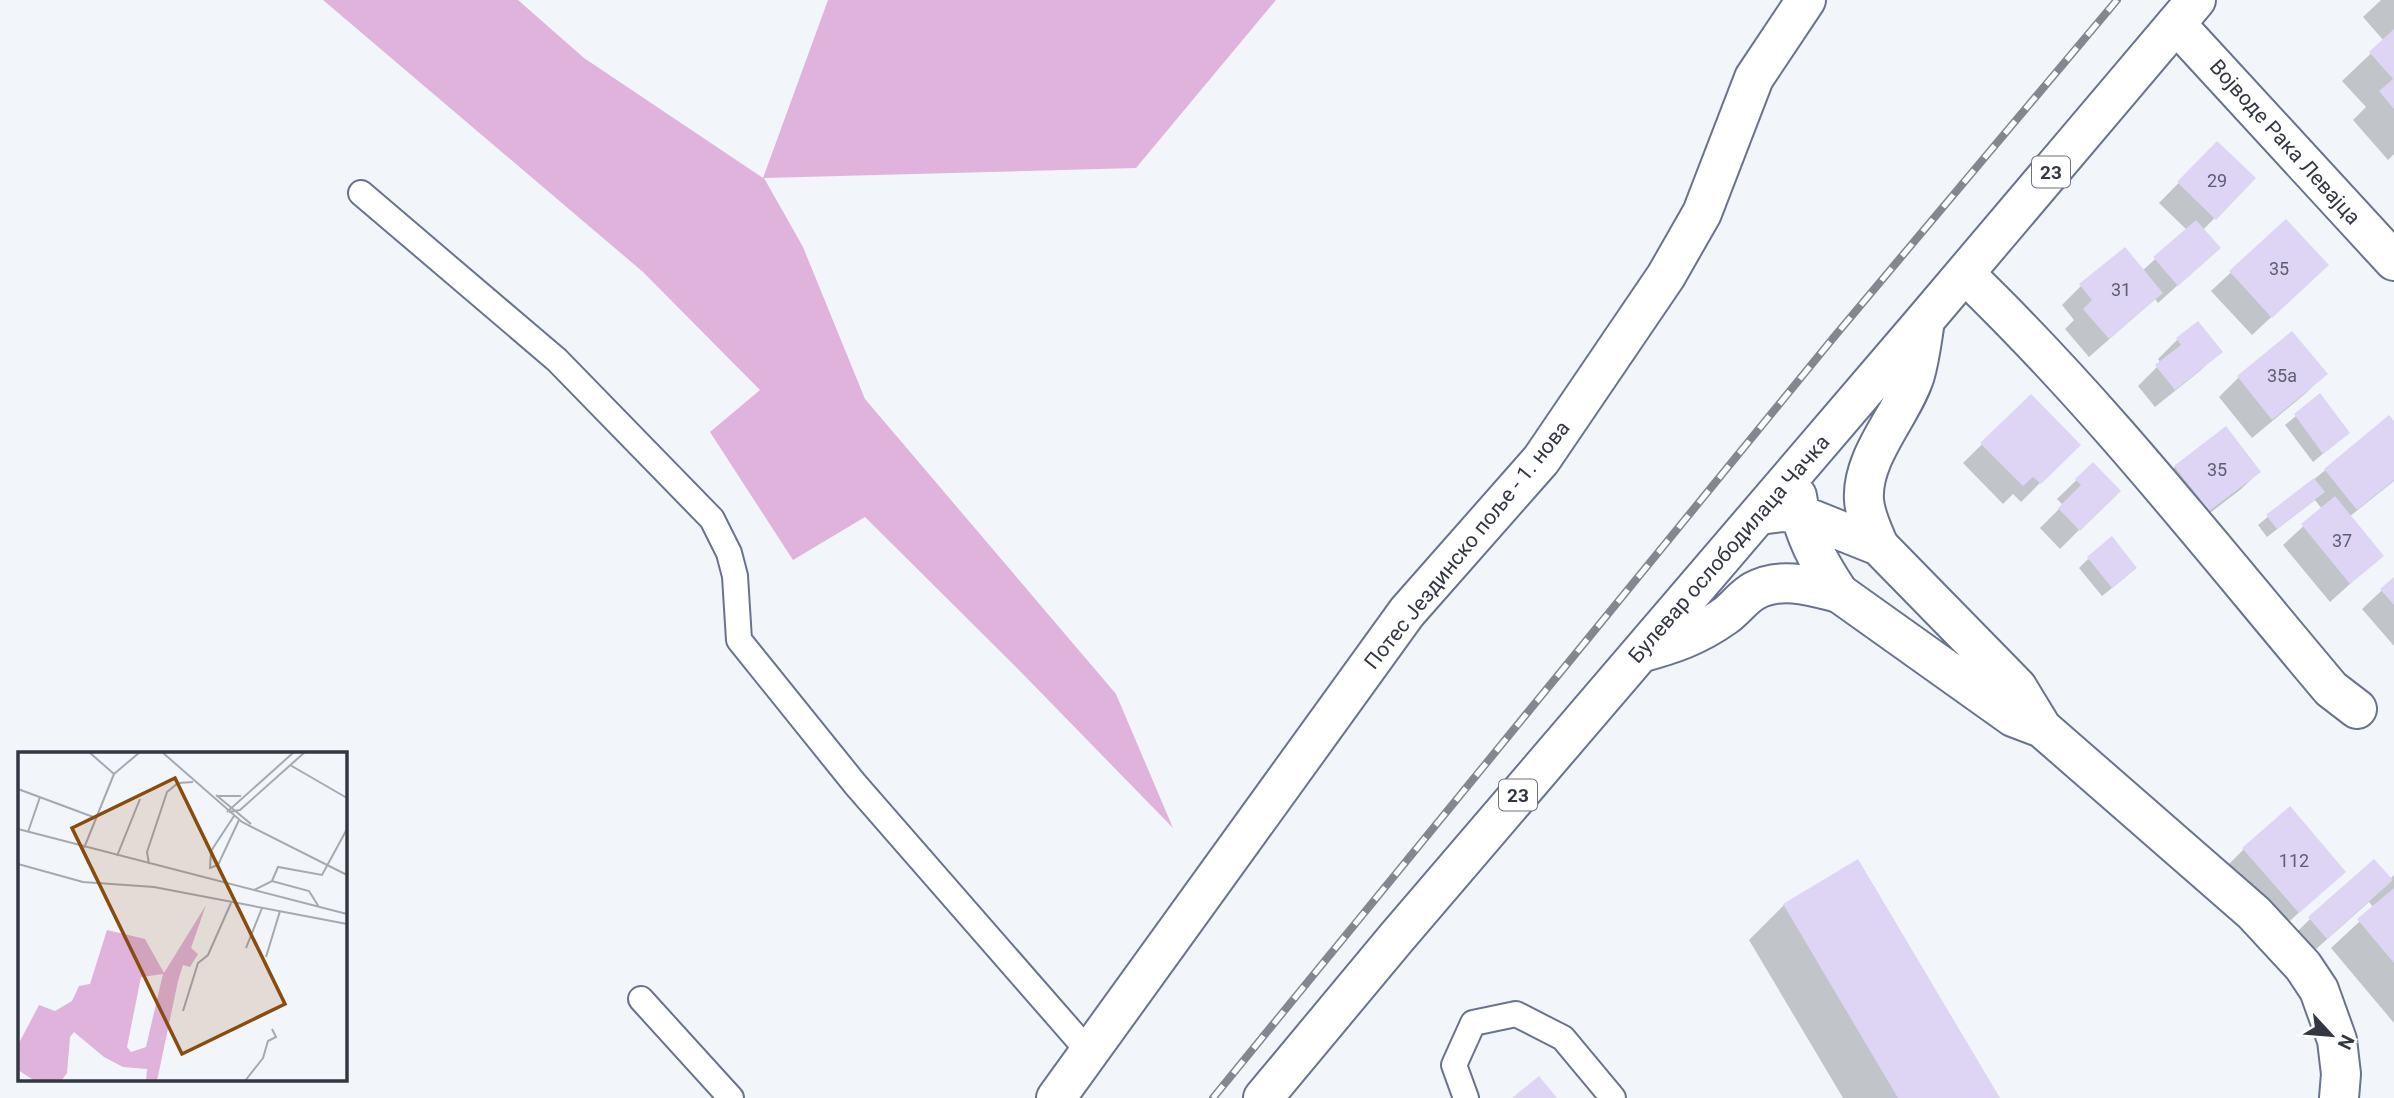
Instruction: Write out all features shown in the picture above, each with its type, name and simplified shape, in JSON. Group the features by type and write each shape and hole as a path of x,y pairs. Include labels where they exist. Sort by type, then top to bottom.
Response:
{"street":[{"name":"Потес Јездинско поље - 1. нова","path":"1056,1098 1407,612 1541,460 1651,299 1702,213 1754,78 1806,0"},
{"name":"Војводе Рака Левајца","path":"2186,12 2390,250"},
{"name":"Булевар ослободилаца Чачка","path":"1277,1092 1640,653 2186,12"},
{"path":"1965,274 2028,334 2082,394 2331,689 2357,709"},
{"path":"1925,320 1914,376 1877,449 1868,474 1864,498 1867,519 1879,546 2017,687 2042,728 2254,913 2303,967 2319,990 2337,1040 2341,1074 2339,1098"},
{"path":"1798,468 1796,492 1799,514 1808,541 1839,593"},
{"path":"1759,515 1782,512 1799,514 1879,546"},
{"path":"1640,653 1684,641 1726,616 1753,591 1777,584 1805,584 1839,593 2013,717 2042,728"}],"lane":[{"path":"361,193 557,360 712,519 729,553 735,576 739,640 855,784 1089,1052"},
{"path":"641,999 731,1098"},
{"path":"1466,1098 1454,1065 1473,1023 1516,1014 1563,1038 1614,1098"}],"shaded area":[{"path":"323,0 518,0 584,58 763,178 828,0 1276,0 1136,168 764,178 803,247 865,399 1116,694 1173,828 865,517 793,560 710,432 760,390 643,272"}],"building":[{"path":"2394,29 2394,109 2379,91 2393,79 2369,52"},
{"path":"2217,141 2256,178 2216,220 2177,182"},
{"path":"2286,219 2329,265 2272,318 2229,271"},
{"path":"2196,220 2221,248 2178,286 2153,257"},
{"path":"2125,247 2163,293 2109,339 2083,309 2092,300 2079,284"},
{"path":"2198,321 2223,352 2175,390 2155,365 2181,345 2176,338"},
{"path":"2292,331 2328,374 2272,420 2237,376"},
{"path":"2320,393 2350,433 2323,454 2294,414"},
{"path":"2031,394 2081,445 2041,484 2033,477 2023,486 1980,443"},
{"path":"2389,415 2394,421 2394,480 2357,510 2324,469"},
{"path":"2226,426 2261,472 2209,511 2174,466"},
{"path":"2093,462 2121,491 2080,531 2058,508 2081,485 2075,479"},
{"path":"2314,478 2325,492 2277,529 2266,515"},
{"path":"2335,496 2384,556 2350,584 2301,524"},
{"path":"2112,536 2137,568 2112,588 2087,557"},
{"path":"2394,577 2394,605 2380,589"},
{"path":"2290,806 2346,872 2299,913 2242,848"},
{"path":"1858,859 2000,1098 1898,1098 1783,904"},
{"path":"2374,859 2393,880 2327,939 2308,917"},
{"path":"2394,888 2394,963 2357,919"},
{"path":"1539,1076 1557,1098 1512,1098"}],"railway":[{"path":"1213,1098 1834,337 2117,0"}]}
